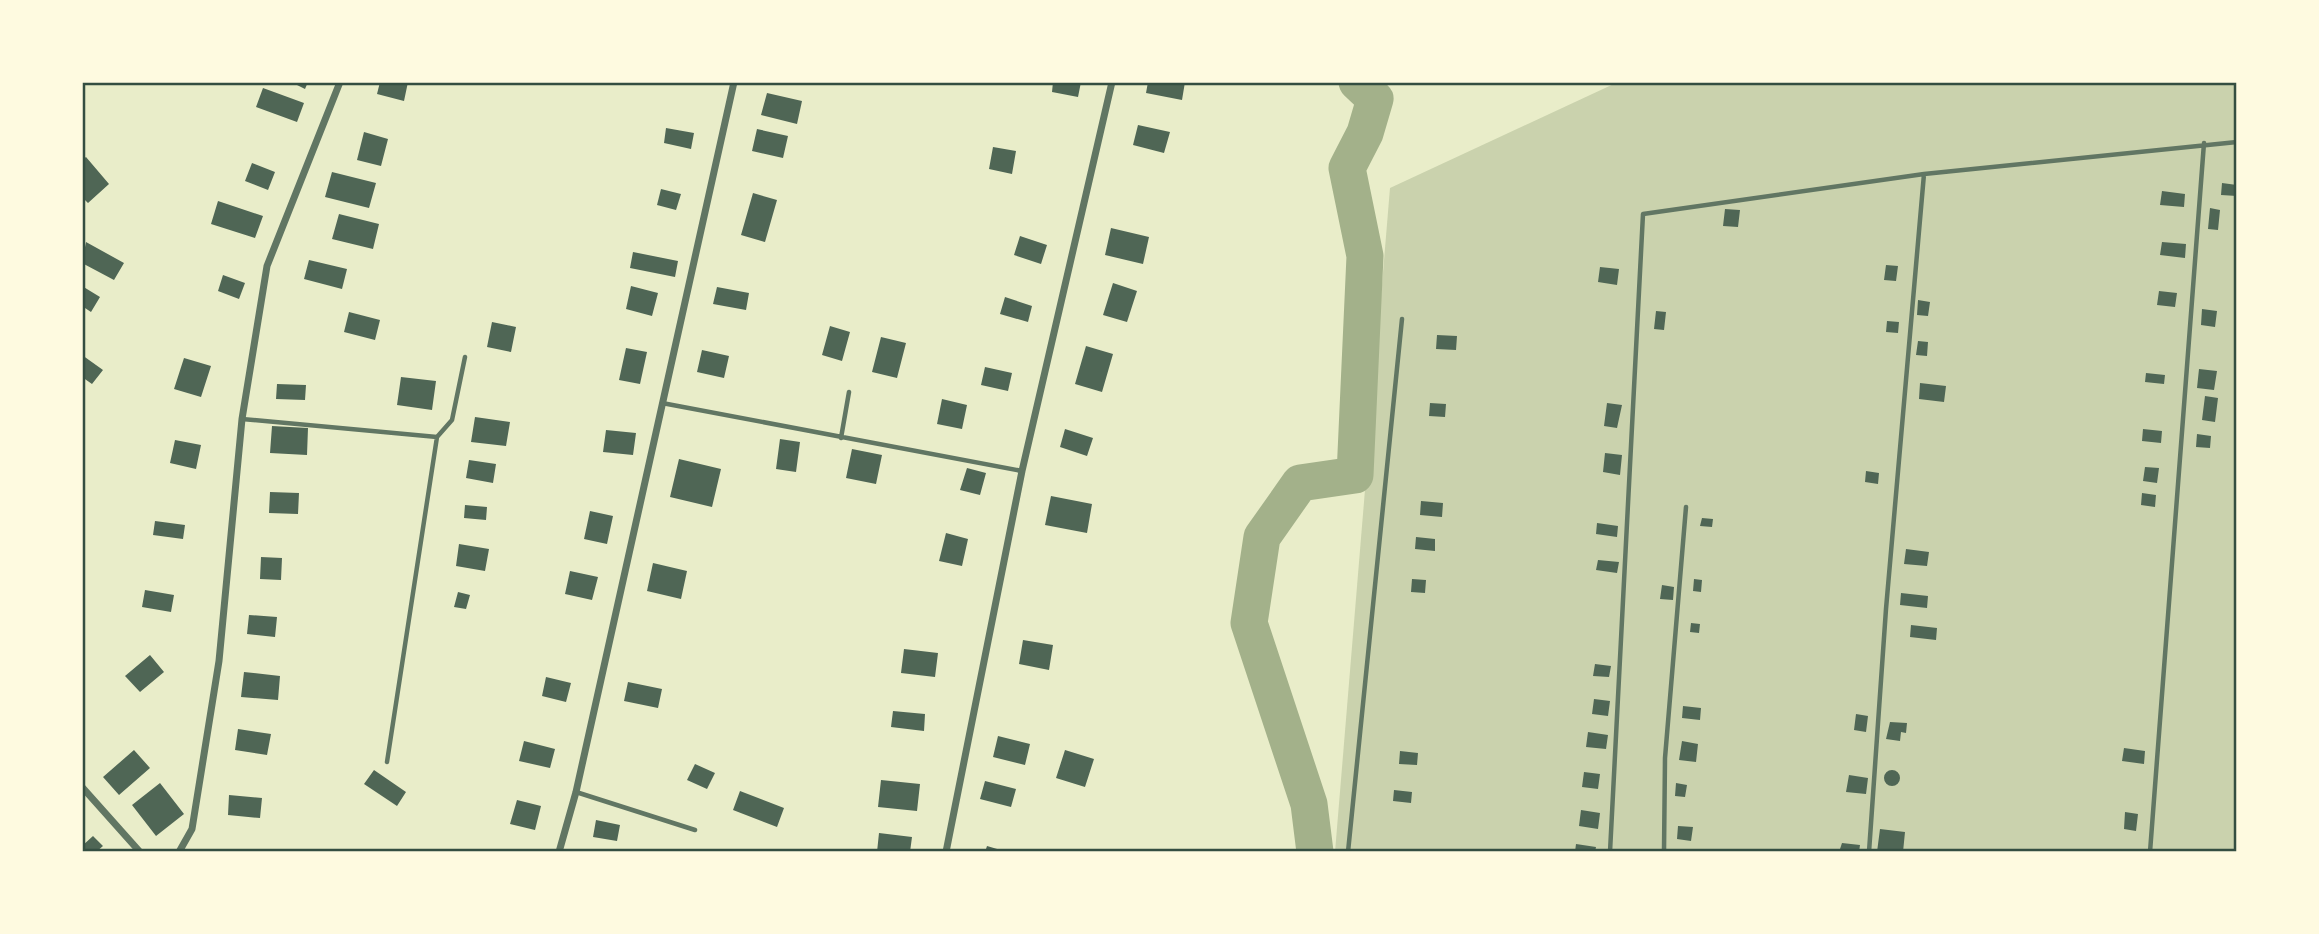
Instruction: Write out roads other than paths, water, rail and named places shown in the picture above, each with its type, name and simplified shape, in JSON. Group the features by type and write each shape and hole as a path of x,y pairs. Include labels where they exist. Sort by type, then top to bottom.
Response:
{"street":[{"path":"179,852 192,829 219,661 242,419 267,266 340,82"},
{"path":"559,852 576,792 734,82"},
{"path":"946,852 1022,471 1112,82"},
{"path":"82,787 140,852"}],"lane":[{"path":"1610,852 1643,214 1924,174 2237,142"},
{"path":"2150,852 2204,144"},
{"path":"1869,852 1886,609 1924,174"},
{"path":"1348,852 1402,319"},
{"path":"387,762 437,437 452,420 465,357"},
{"path":"841,438 849,392"},
{"path":"661,403 1022,471"},
{"path":"242,419 437,437"},
{"path":"1664,852 1665,758 1686,507"},
{"path":"576,792 695,830"}],"waterway":[{"path":"1315,852 1309,804 1249,623 1262,537 1300,483 1355,475 1365,256 1347,168 1365,133 1375,99 1357,82"}]}
